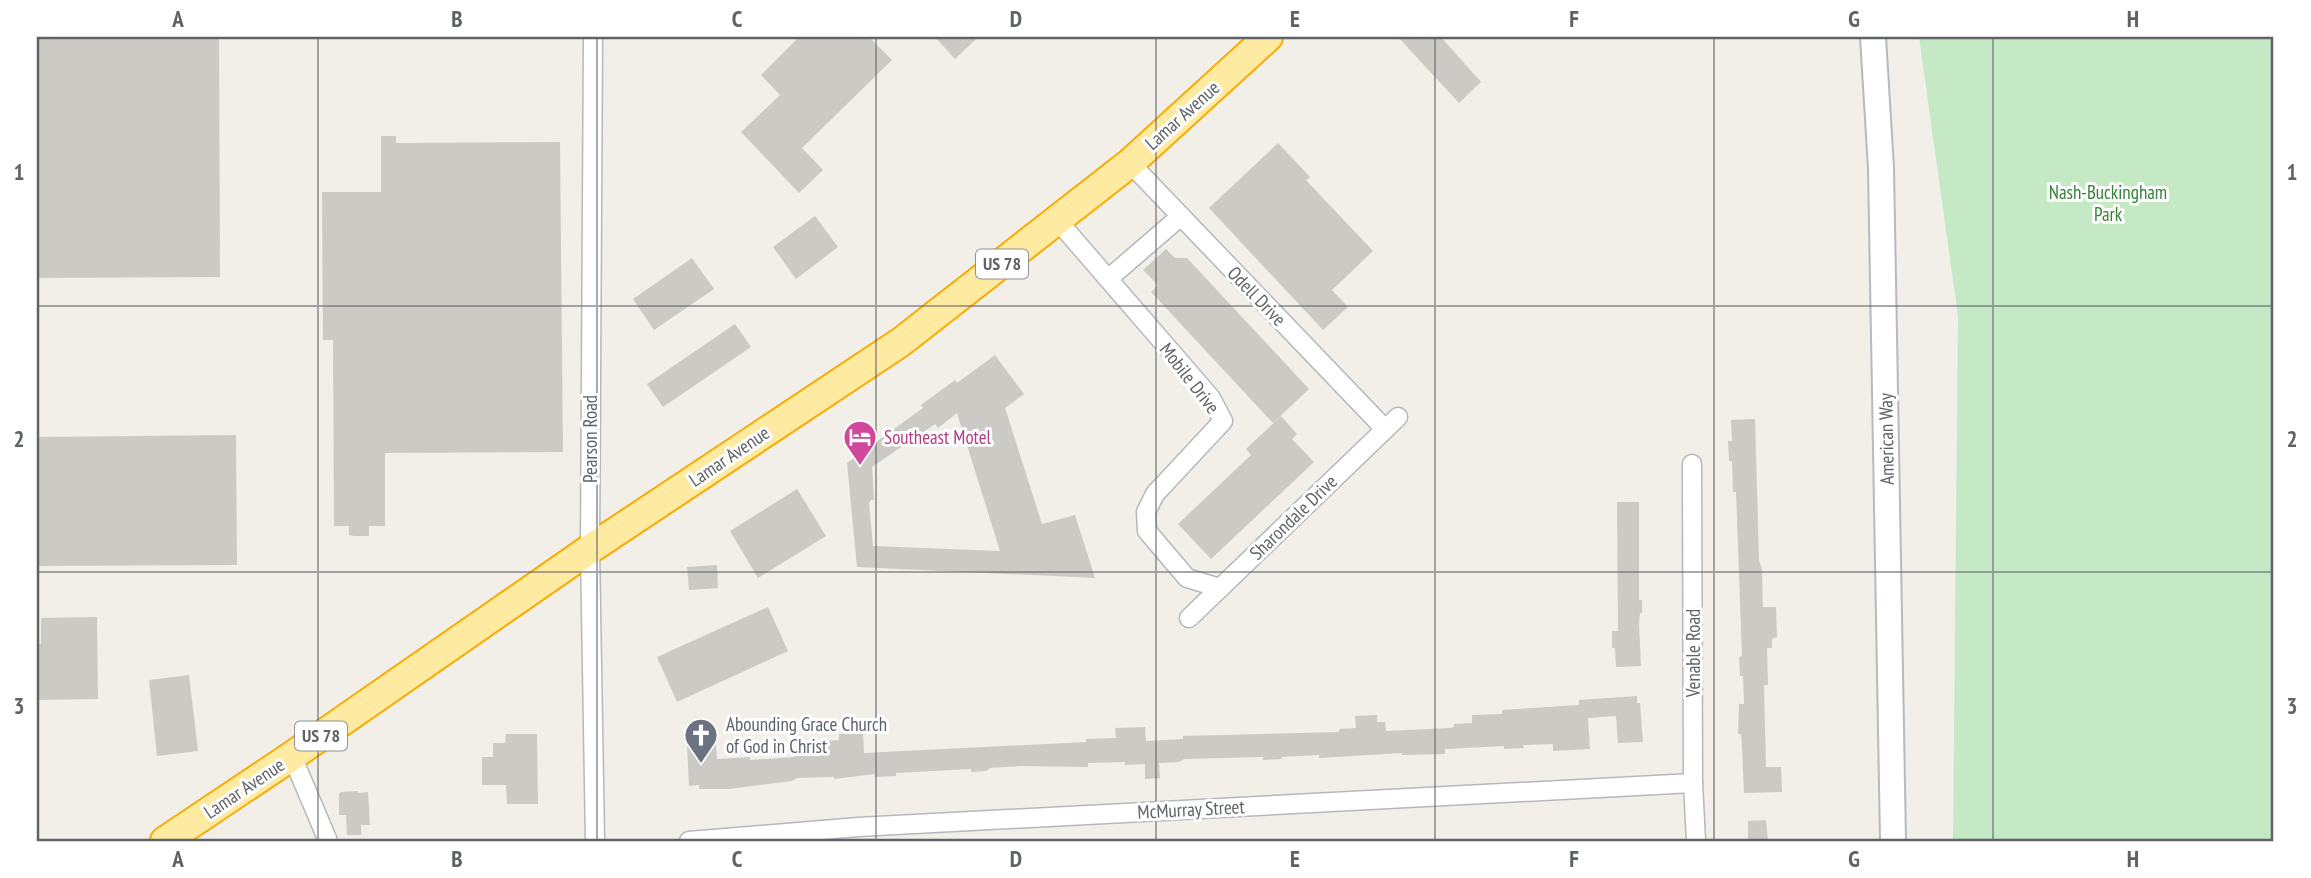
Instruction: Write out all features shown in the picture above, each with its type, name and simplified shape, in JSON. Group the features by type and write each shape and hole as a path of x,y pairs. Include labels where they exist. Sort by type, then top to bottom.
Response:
{"highway":[{"name":"Lamar Avenue","path":"164,841 292,756 590,549 901,342 1130,163 1268,37"}],"main road":[{"name":"American Way","path":"1873,37 1881,181 1893,841"}],"street":[{"name":"Pearson Road","path":"593,37 590,549 595,841"},
{"name":"Odell Drive","path":"1130,163 1392,423"},
{"path":"1108,279 1181,216"},
{"name":"Mobile Drive","path":"1058,221 1211,398 1223,421 1155,494 1146,512 1147,531 1187,578 1220,588"},
{"name":"Sharondale Drive","path":"1189,618 1392,423"},
{"name":"Venable Road","path":"1692,464 1693,782 1696,841"},
{"path":"292,756 328,841"},
{"name":"McMurray Street","path":"689,841 858,834 1693,782"}],"green space":[{"name":"Nash-Buckingham Park","path":"1919,37 2274,37 2274,841 1953,841 1958,316"}],"building":[{"path":"37,37 219,37 220,277 37,278"},
{"path":"799,37 869,37 892,60 802,148 823,170 799,193 741,132 780,95 761,75"},
{"path":"935,37 978,37 955,59"},
{"path":"1398,37 1441,37 1481,82 1459,103"},
{"path":"381,136 396,136 396,143 560,142 563,452 385,453 385,526 369,526 369,536 354,536 349,535 349,526 334,526 333,340 323,340 322,192 381,192"},
{"path":"1278,143 1310,177 1306,180 1373,251 1332,290 1348,307 1323,330 1209,208"},
{"path":"815,216 838,247 796,279 773,247"},
{"path":"1166,249 1175,258 1187,258 1309,389 1273,423 1151,292 1158,285 1143,270"},
{"path":"692,258 714,289 654,330 633,299"},
{"path":"735,324 751,347 663,407 647,384"},
{"name":"Southeast Motel","path":"995,355 1024,394 1005,408 1042,524 1075,515 1095,578 857,567 847,463 923,408 921,405 955,380 957,383","holes":["957,413 1000,551 873,546 869,503 874,500 872,467 935,424 938,428"]},
{"path":"1281,416 1297,434 1292,439 1314,462 1211,559 1178,524 1251,455 1246,449"},
{"path":"1755,419 1763,607 1776,607 1777,637 1772,639 1772,648 1767,648 1768,685 1764,685 1766,767 1781,767 1782,792 1744,793 1741,734 1738,734 1739,704 1744,704 1739,657 1742,656 1736,492 1733,492 1728,441 1732,441 1731,420"},
{"path":"236,435 237,565 37,566 37,437"},
{"path":"797,489 826,536 758,578 730,531"},
{"path":"1617,502 1639,502 1641,666 1616,667 1615,648 1612,648 1612,631 1618,631"},
{"path":"717,565 718,588 689,590 687,567"},
{"path":"768,607 788,651 677,702 657,657"},
{"path":"97,617 98,699 37,700 37,644 41,644 41,618"},
{"path":"189,675 198,751 157,756 149,680"},
{"path":"1637,696 1643,742 1618,743 1616,716 1588,718 1590,749 1553,751 1553,744 1504,749 1504,746 1445,749 1445,754 1402,753 1319,758 1319,755 1263,760 1263,757 1184,759 1179,762 1159,763 1160,778 1145,779 1145,764 1125,765 1125,762 1088,763 1088,767 1021,766 971,772 971,769 896,773 896,776 875,777 875,774 834,779 797,778 792,781 729,789 699,789 699,785 689,786 687,745 716,743 717,759 750,757 750,760 795,757 795,750 823,750 823,741 839,740 839,734 863,732 864,753 1086,742 1086,739 1116,738 1115,728 1145,727 1146,741 1183,739 1183,736 1339,732 1339,729 1356,728 1355,716 1377,715 1377,722 1385,722 1386,731 1450,728 1454,727 1454,724 1472,723 1472,715 1502,714 1502,710 1579,705 1579,700"},
{"path":"506,734 537,734 538,804 507,804 506,785 482,785 482,757 493,757 493,743 505,743"},
{"path":"368,792 370,825 361,825 361,835 347,835 346,815 339,815 339,794"},
{"path":"1766,820 1768,841 1748,841 1748,821"}],"place":[{"name":"Southeast Motel","path":"860,467"},
{"name":"Abounding Grace Church of God in Christ","path":"701,765"}]}
